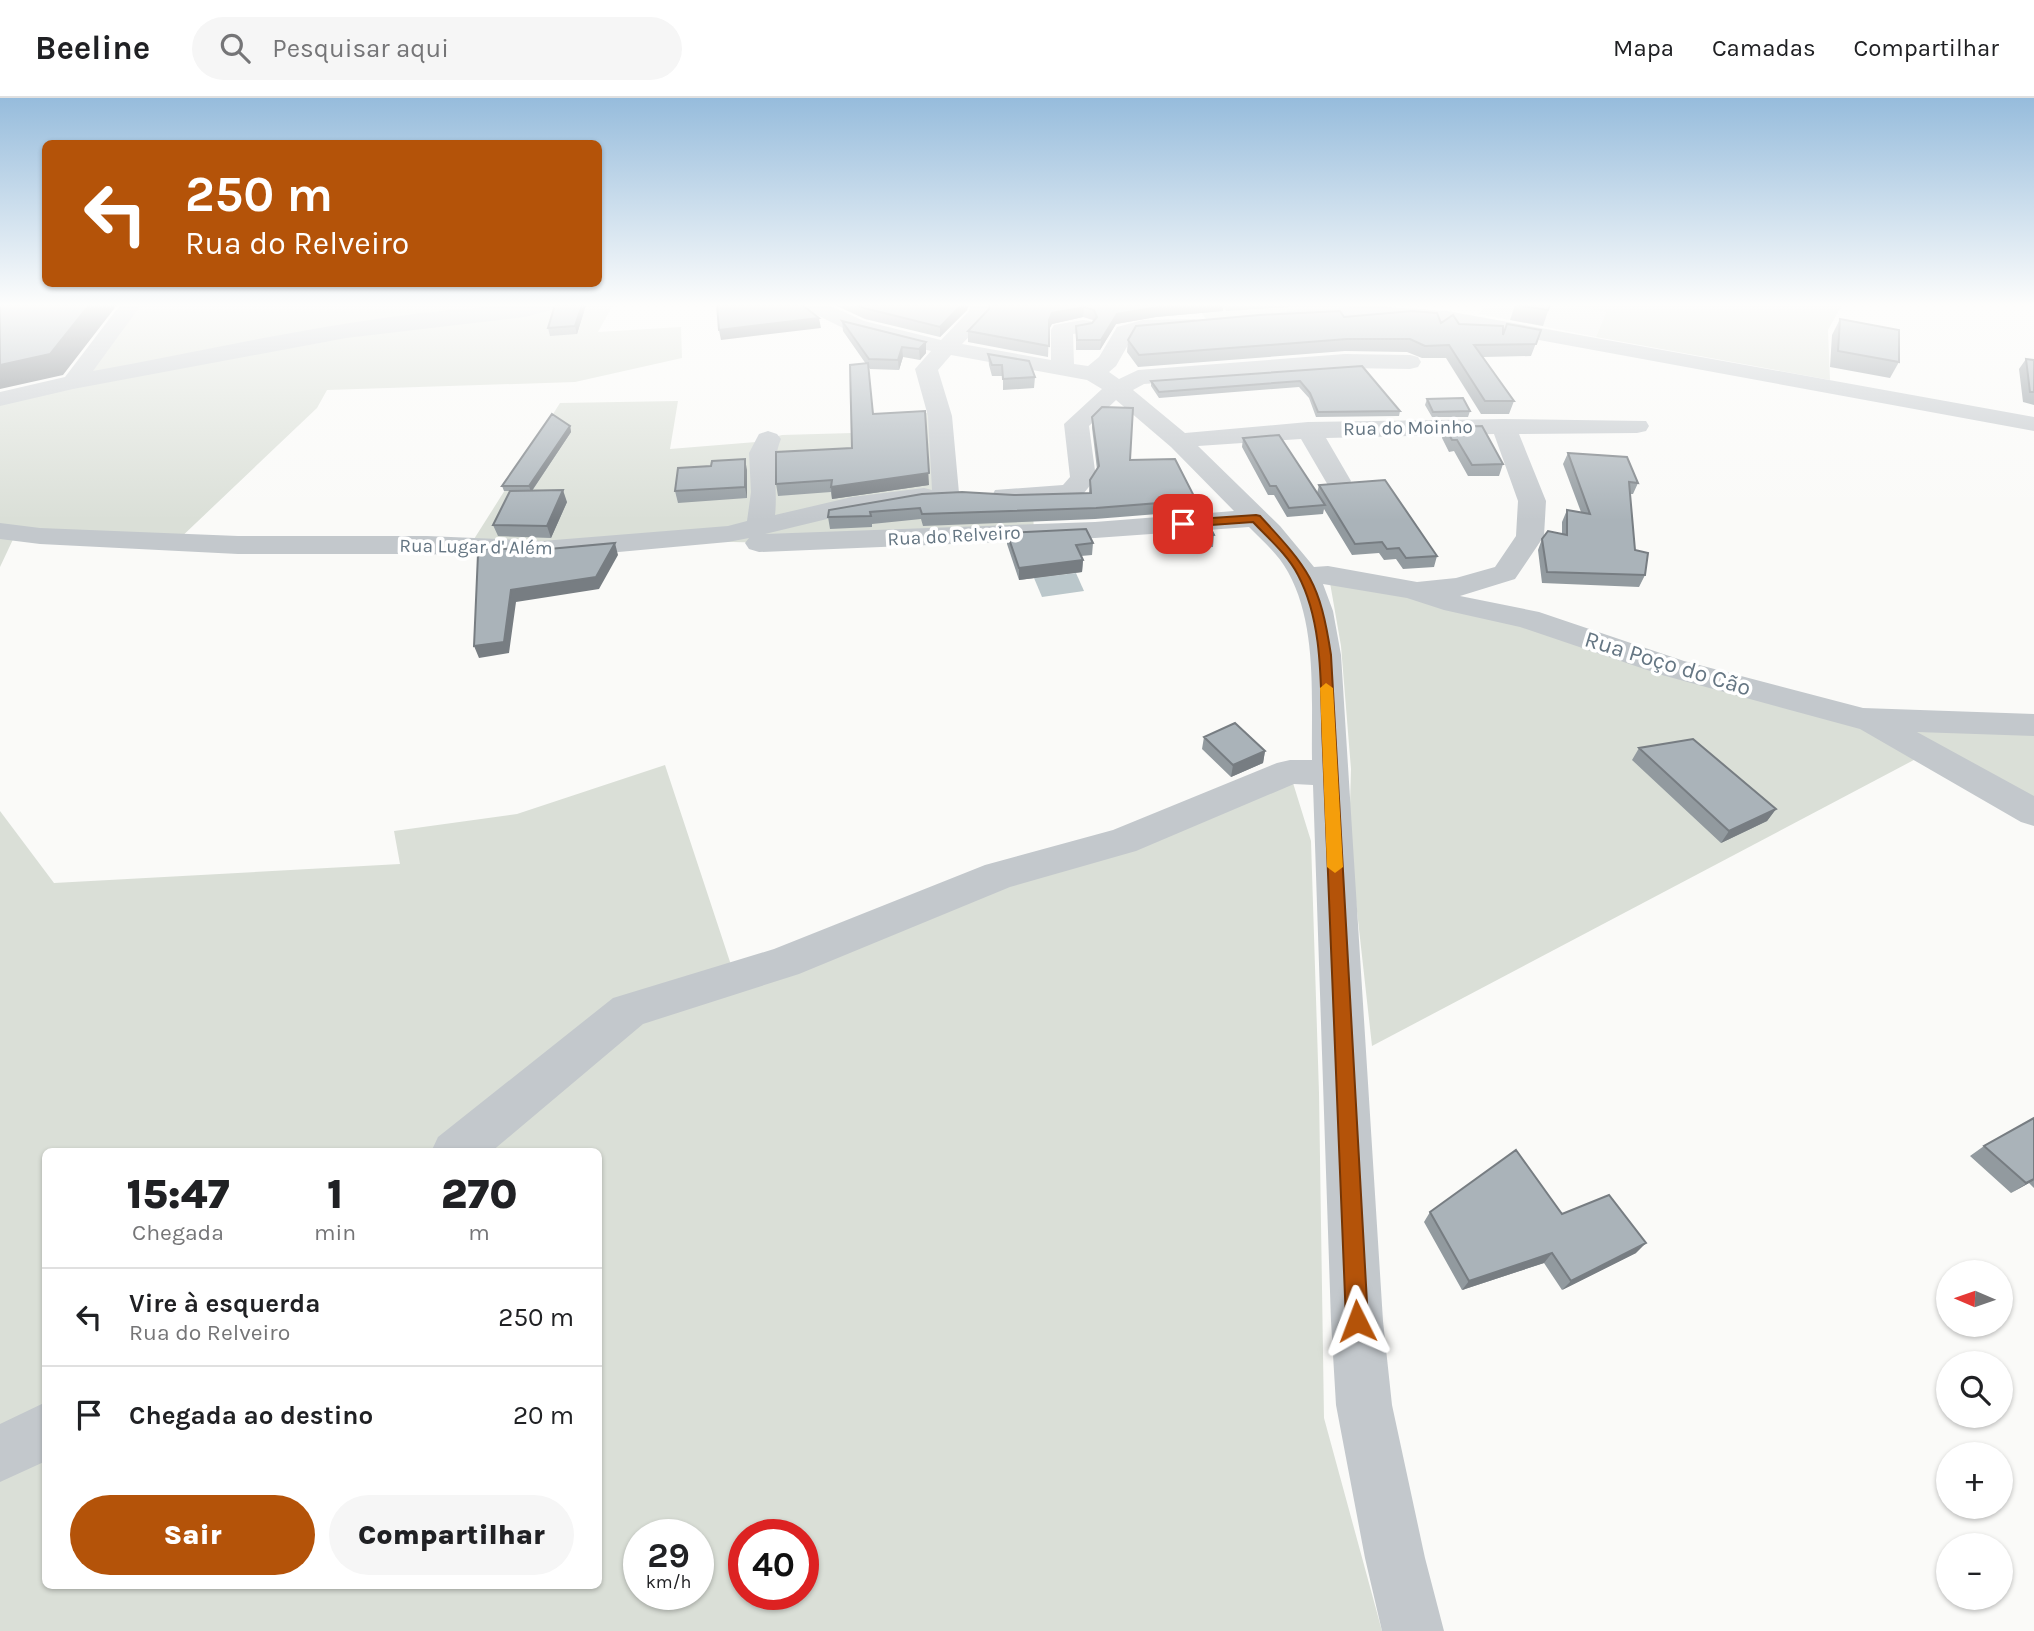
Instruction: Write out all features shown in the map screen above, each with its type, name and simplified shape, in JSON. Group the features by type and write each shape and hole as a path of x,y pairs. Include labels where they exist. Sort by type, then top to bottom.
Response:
{"street":[{"path":"73,382 77,377"},
{"path":"0,399 102,377"},
{"path":"928,377 966,494"},
{"name":"Rua Lugar d' Além","path":"0,531 40,536 238,545 427,545 542,550 728,534 852,505 966,494 1032,497 1070,492 1083,478 1076,424 1091,377"},
{"path":"1092,377 1180,442 1256,518 1290,554 1305,576 1318,611 1322,632 1331,772 1357,1321 1364,1405 1395,1558 1413,1631"},
{"path":"1116,377 1143,377"},
{"path":"1790,377 2034,424"},
{"name":"Rua do Moinho","path":"1180,442 1198,438 1308,429 1503,426 1618,420"},
{"path":"1413,590 1458,587 1505,573 1530,536 1532,501 1503,426"},
{"path":"1308,429 1338,481"},
{"path":"760,527 764,492 762,453 768,439"},
{"path":"1032,497 1034,531"},
{"name":"Rua do Relveiro","path":"651,541 780,544 1095,530 1256,518"},
{"name":"Rua Poço do Cão","path":"1305,576 1328,575 1413,590 1455,604 1528,619 1673,668 1863,719 2034,726"},
{"path":"1863,719 1943,760 2034,813"},
{"path":"461,1148 628,1011 784,962 999,875 1124,841 1290,772 1331,772"},
{"path":"0,1454 42,1432"}],"shaded area":[{"path":"77,377 599,377 575,382 327,390 317,408 176,542 16,533 0,567 0,399 73,382"},
{"path":"1811,377 1830,377 1830,380"},
{"path":"678,401 670,449 756,442 782,435 852,433 852,419 939,412 946,493 1032,497 1034,531 780,543 692,541 469,547 560,403"},
{"path":"1076,573 1084,591 1042,597 1034,578"},
{"path":"1329,577 1371,582 1863,718 2034,726 2034,813 1929,752 1372,1046 1349,839 1351,769 1341,646"},
{"path":"665,765 735,977 1289,770 1311,841 1319,1093 1324,1418 1382,1631 0,1631 0,811 54,883 400,864 394,831 517,814"}],"building":[{"path":"850,377 869,377 873,414 925,411 929,473 831,487 832,480 776,484 776,452 852,448"},
{"path":"1003,377 1035,377 1003,379"},
{"path":"1214,377 1371,377 1400,411 1318,412 1310,393 1300,381 1159,392 1151,381"},
{"path":"1469,377 1497,377 1514,401 1485,401"},
{"path":"2028,377 2034,377 2034,392 2030,392"},
{"path":"1463,398 1470,411 1433,412 1427,399"},
{"path":"1102,407 1133,408 1130,460 1175,459 1196,500 1096,508 922,514 920,508 870,512 871,516 828,517 829,510 922,494 1091,493 1090,480 1099,466 1092,417"},
{"path":"552,414 570,426 529,486 502,486"},
{"path":"1482,426 1503,464 1472,465 1457,440 1452,440 1445,427"},
{"path":"1279,435 1325,505 1289,508 1276,486 1270,486 1243,438"},
{"path":"1568,453 1627,457 1638,483 1629,482 1635,550 1648,553 1645,575 1547,572 1542,539 1548,531 1567,535 1567,510 1590,514"},
{"path":"745,459 745,487 675,491 678,468 711,466 712,461"},
{"path":"1385,480 1437,556 1406,558 1399,548 1387,549 1382,542 1355,544 1319,485"},
{"path":"563,490 547,526 493,525 510,491"},
{"path":"1207,521 1214,535 1164,540 1157,525"},
{"path":"1086,529 1093,543 1076,545 1083,560 1019,568 1007,533"},
{"path":"615,543 596,577 511,590 504,642 474,646 478,554 481,548 538,550"},
{"path":"1235,723 1265,751 1233,765 1204,737"},
{"path":"1693,739 1776,809 1729,831 1639,748"},
{"path":"2034,1118 2034,1179 2026,1183 1984,1146"},
{"path":"1516,1150 1562,1214 1609,1195 1646,1243 1571,1281 1552,1253 1469,1281 1430,1212"}],"slow traffic":[{"path":"1326,688 1335,867"}],"route":[{"path":"1183,524 1256,518 1296,561 1305,576 1318,611 1325,655 1357,1321"}]}
